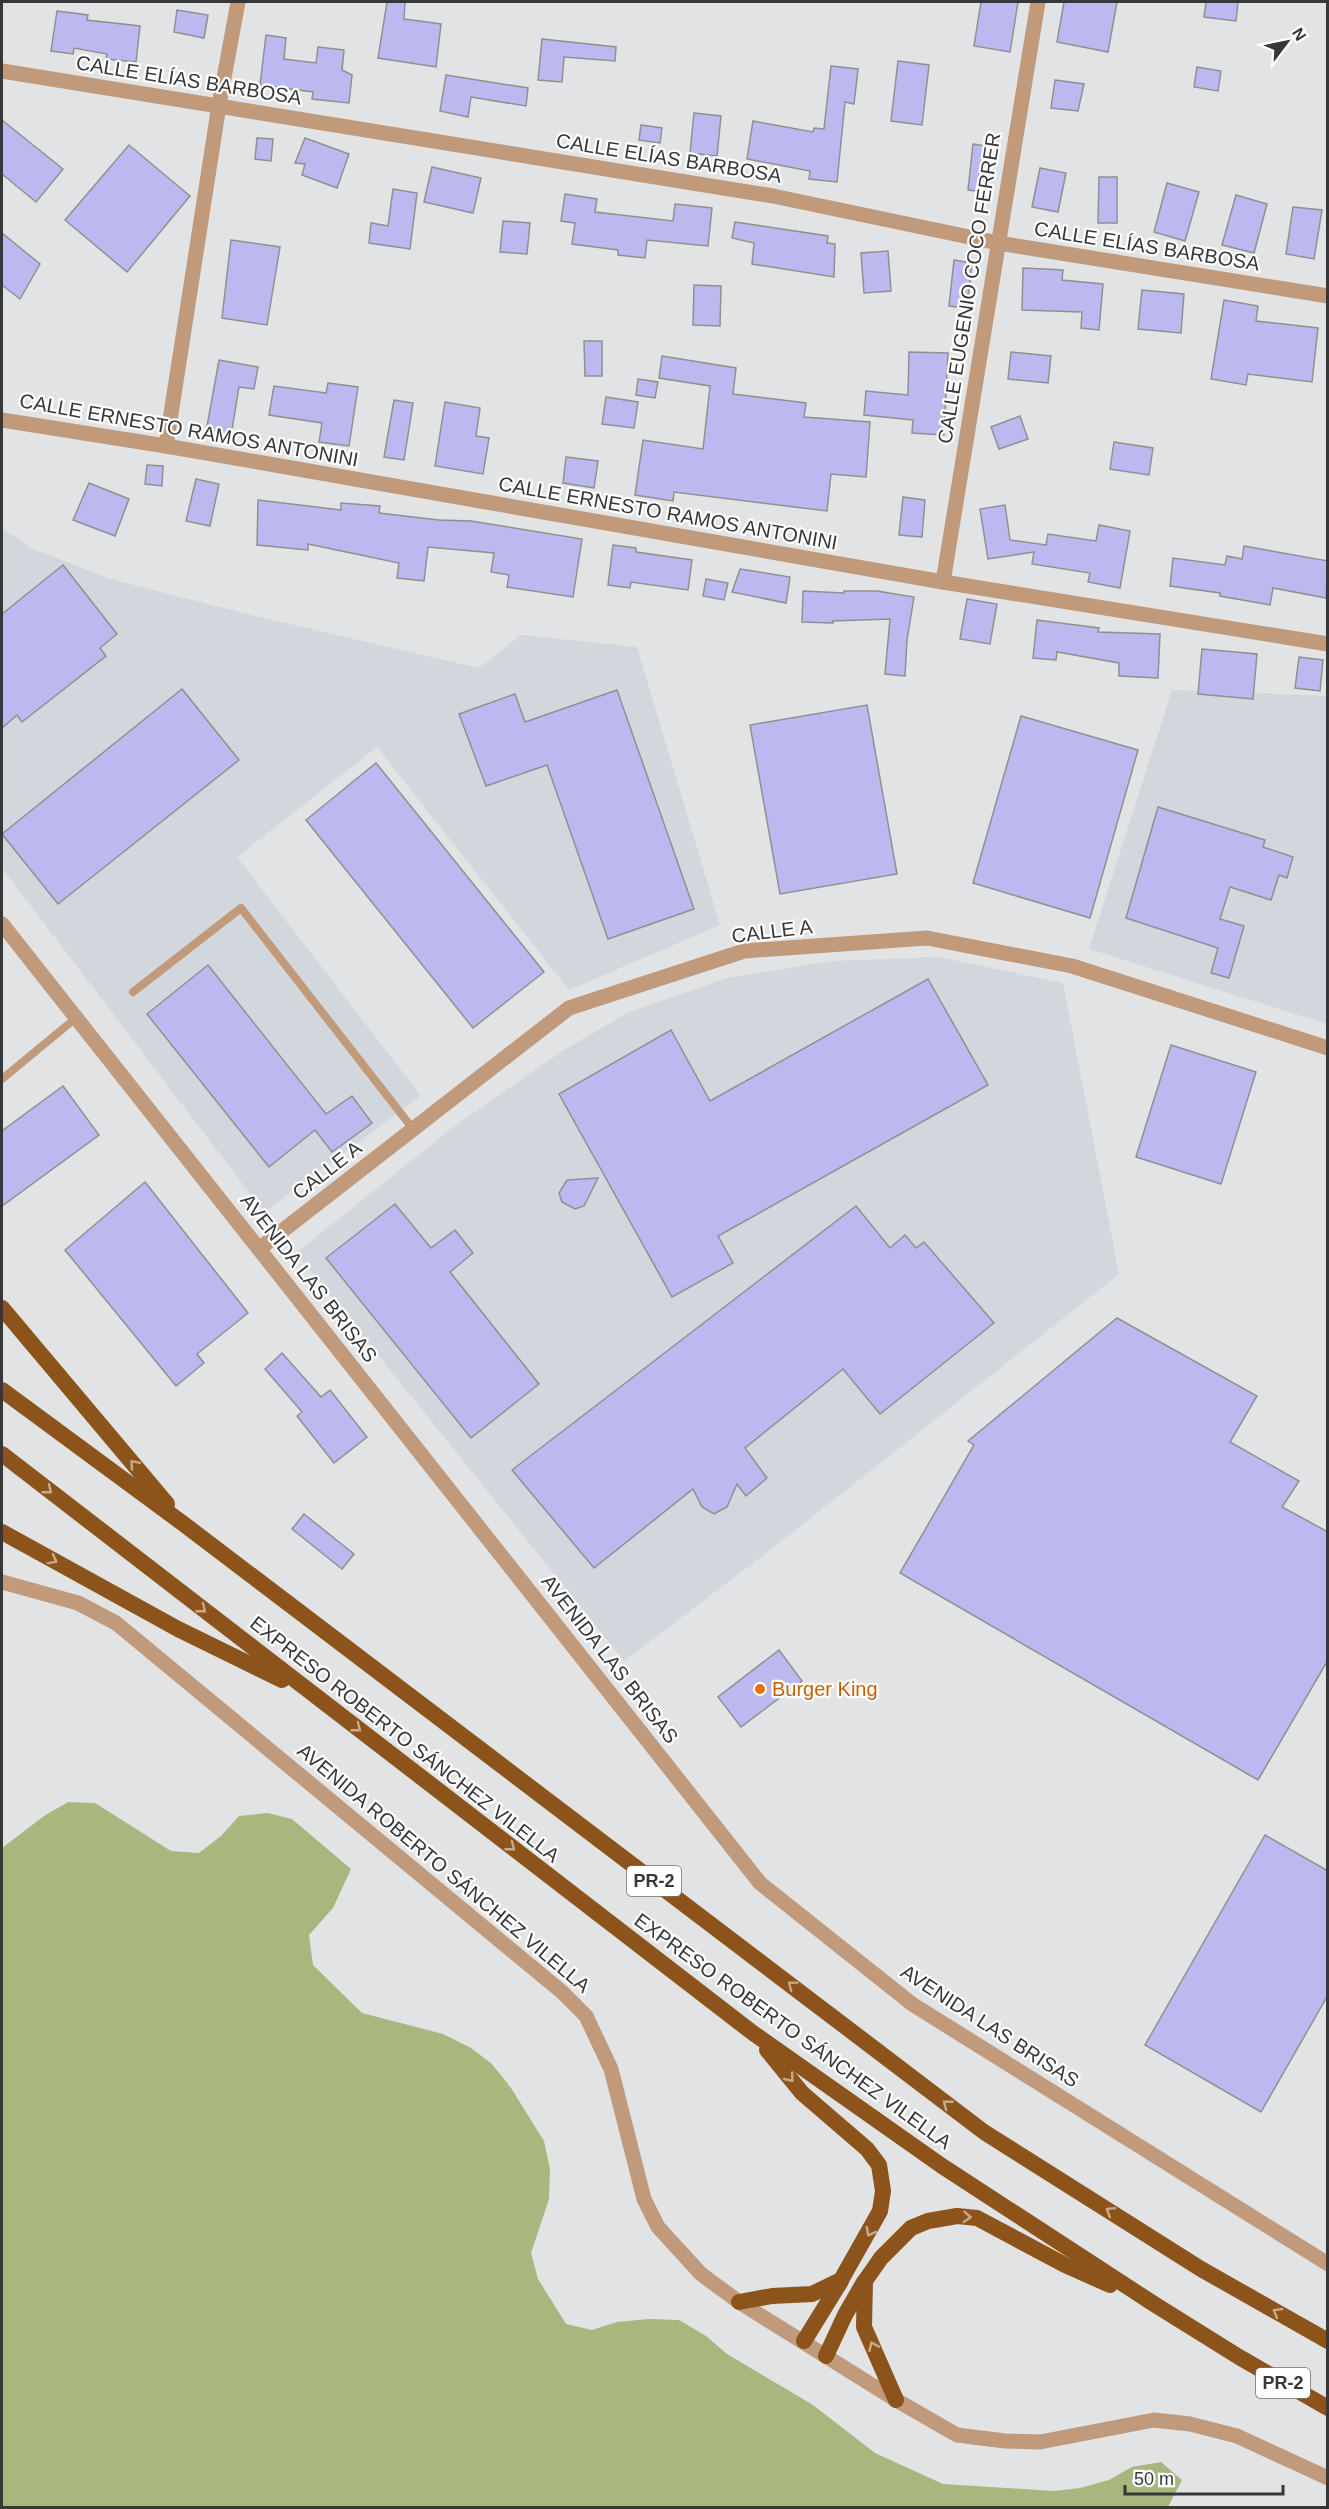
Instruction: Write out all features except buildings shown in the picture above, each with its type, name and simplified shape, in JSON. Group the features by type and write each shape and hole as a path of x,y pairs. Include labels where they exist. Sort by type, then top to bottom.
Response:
{"highway":[{"path":"2,1308 184,1525"},
{"name":"EXPRESO ROBERTO SÁNCHEZ VILELLA","path":"2,1390 184,1525 984,2132 1201,2268 1328,2341"},
{"name":"EXPRESO ROBERTO SÁNCHEZ VILELLA","path":"2,1454 753,2032 942,2166 1239,2358 1328,2408"},
{"path":"2,1532 178,1629 314,1696"},
{"path":"753,2032 802,2093 846,2129 867,2149 879,2165 883,2191 880,2211 804,2341"},
{"path":"826,2356 865,2281 881,2258 911,2228 928,2221 957,2216 977,2218 1065,2265 1154,2304"},
{"path":"740,2302 772,2296 812,2294 841,2280"},
{"path":"865,2281 864,2326 896,2400"}],"street":[{"path":"166,446 237,2"},
{"name":"CALLE EUGENIO COCO FERRER","path":"942,582 1038,2"},
{"name":"CALLE ELÍAS BARBOSA","path":"2,71 773,196 998,243 1328,296"},
{"name":"CALLE ERNESTO RAMOS ANTONINI","path":"2,420 166,446 942,582 1328,645"},
{"name":"AVENIDA LAS BRISAS","path":"2,924 759,1883 912,2004 1328,2264"},
{"name":"CALLE A","path":"259,1248 569,1008 744,951 927,938 1072,966 1328,1048"},
{"name":"AVENIDA ROBERTO SÁNCHEZ VILELLA","path":"2,1582 78,1604 116,1623 562,1992 586,2016 611,2069 644,2199 658,2227 701,2274 740,2302 896,2400 957,2435 1005,2441 1040,2442 1154,2420 1190,2424 1237,2436 1328,2478"}],"lane":[{"path":"133,992 241,908 413,1129"},
{"path":"2,1078 76,1018"}],"shaded area":[{"path":"2,528 31,548 110,579 259,617 479,668 521,635 637,647 720,925 569,990 377,747 237,857 421,1096 264,1212 2,868"},
{"path":"1172,690 1327,696 1327,1024 1089,949"},
{"path":"939,957 1063,983 1119,1274 769,1551 624,1661 296,1253 456,1125 561,1052 627,1013 727,978 834,961"}],"green space":[{"path":"68,1802 95,1803 171,1851 199,1853 221,1836 239,1816 267,1813 292,1819 351,1869 333,1908 309,1935 313,1965 362,2013 443,2034 471,2048 492,2064 511,2088 544,2141 550,2169 549,2199 531,2253 538,2279 566,2324 592,2330 617,2322 649,2319 679,2320 706,2336 727,2354 813,2405 875,2453 943,2484 1054,2491 1080,2488 1109,2480 1132,2467 1161,2462 1182,2480 1169,2505 1167,2508 2,2507 2,1848 44,1816"}],"place":[{"name":"Burger King","path":"760,1689"}]}
